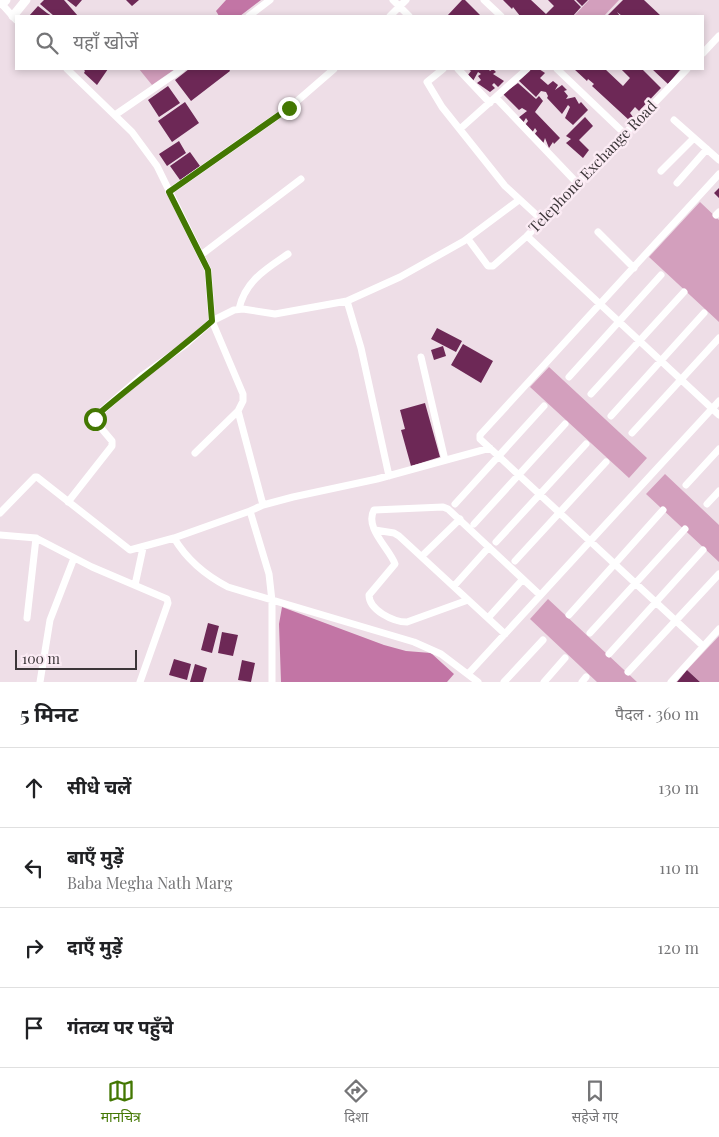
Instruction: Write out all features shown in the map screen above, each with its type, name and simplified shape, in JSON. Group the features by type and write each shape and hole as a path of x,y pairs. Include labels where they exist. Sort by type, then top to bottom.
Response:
{"street":[{"path":"16,15 26,0"},
{"path":"250,15 270,0"},
{"path":"394,0 408,15"},
{"path":"391,15 406,0"},
{"path":"484,0 500,15"},
{"path":"3,2 14,18"},
{"path":"704,52 719,36"},
{"path":"68,70 115,115 150,154 208,270 212,321 243,394 243,401 238,411 195,453"},
{"path":"115,115 181,70"},
{"path":"169,192 289,108 333,70"},
{"path":"441,70 428,80 428,84 460,129 519,200 542,220"},
{"path":"459,70 577,183"},
{"path":"460,129 526,70"},
{"path":"558,70 625,134"},
{"name":"Telephone Exchange Road","path":"687,70 527,236 719,416"},
{"path":"674,120 719,160"},
{"path":"661,171 694,138"},
{"path":"677,183 707,150"},
{"path":"703,646 480,439 480,435 719,174"},
{"path":"201,255 301,179"},
{"path":"68,502 112,446 112,441 96,422 96,416 212,321 239,309 275,314 347,301 400,277 468,239 519,200"},
{"path":"598,232 634,268"},
{"path":"468,239 490,267 527,236"},
{"path":"239,309 242,296 256,277 288,254"},
{"path":"569,377 662,275"},
{"path":"591,394 684,292"},
{"path":"347,301 360,348 389,476"},
{"path":"611,416 704,313"},
{"path":"632,433 719,338"},
{"path":"421,357 445,460"},
{"path":"468,674 719,401"},
{"path":"455,504 544,406"},
{"path":"238,411 262,505"},
{"path":"474,524 566,424"},
{"path":"496,542 586,444"},
{"path":"0,513 36,477 126,549 143,548 292,496 389,476 490,448"},
{"path":"686,485 719,449"},
{"path":"515,561 606,462"},
{"path":"707,504 719,491"},
{"path":"468,600 407,622 399,622 389,618 373,605 368,597 396,564 384,549 375,530 371,516 376,508 443,507 460,519 540,595"},
{"path":"569,615 663,510"},
{"path":"250,511 269,574 272,601 272,682"},
{"path":"422,556 460,519"},
{"path":"590,633 685,529"},
{"path":"375,530 397,534 505,634"},
{"path":"0,535 36,538 74,558 162,595 168,603 140,682"},
{"path":"27,618 36,538"},
{"path":"174,538 192,563 215,580 272,601 414,642 441,654 478,682"},
{"path":"454,586 489,547"},
{"path":"135,585 143,548"},
{"path":"609,654 703,550"},
{"path":"40,682 50,620 74,558"},
{"path":"628,672 719,574"},
{"path":"488,618 523,579"},
{"path":"670,682 719,629"},
{"path":"504,682 543,640"},
{"path":"544,682 565,658"}],"shaded area":[{"path":"226,0 261,0 241,15 218,15 216,11"},
{"path":"589,0 619,0 605,15 575,15"},
{"path":"140,70 174,70 152,85"},
{"path":"700,202 719,220 719,322 649,257"},
{"path":"549,367 647,458 629,478 530,387"},
{"path":"665,474 719,525 719,562 646,494"},
{"path":"548,599 637,682 597,682 530,619"},
{"path":"282,607 384,645 406,651 431,653 454,674 447,682 281,682 279,624"},
{"path":"719,636 719,682 700,682 687,670"}],"building":[{"path":"44,0 64,0 77,15 53,15 40,4"},
{"path":"67,0 82,0 76,7"},
{"path":"126,0 139,0 132,6"},
{"path":"462,0 465,0 480,15 448,15"},
{"path":"503,0 531,0 546,14 554,6 548,0 574,0 581,7 574,15 519,15 513,7 512,9"},
{"path":"576,0 588,0 582,6"},
{"path":"623,0 644,0 660,15 621,15 617,12 619,15 608,15"},
{"path":"38,6 50,15 30,15"},
{"path":"107,70 97,85 84,73 85,71"},
{"path":"188,70 230,71 191,101 175,80"},
{"path":"470,70 494,70 496,72 493,74 504,81 498,87 494,83 492,85 495,88 490,92 477,83 481,80 478,76 481,74 478,72 473,81 468,75 471,71"},
{"path":"529,70 540,70 545,73 540,78 548,85 553,81 558,85 555,90 562,85 567,90 564,91 568,96 566,99 575,97 579,104 581,102 588,110 573,125 565,118 570,107 568,105 562,114 547,98 546,92 541,91 536,97 518,80"},
{"path":"575,70 606,70 623,86 630,78 622,70 643,70 661,88 639,111 635,107 630,113 633,117 630,121 592,86 594,84 588,79 587,81"},
{"path":"653,70 680,70 668,84"},
{"path":"518,83 536,99 539,96 543,101 535,112 560,138 554,144 553,142 549,148 545,138 543,144 534,135 537,131 535,128 532,133 525,125 528,121 526,118 523,123 518,118 527,111 522,108 519,110 503,94"},
{"path":"168,86 180,103 159,117 148,100"},
{"path":"185,102 199,123 172,142 158,121"},
{"path":"585,117 593,126 579,140 589,150 583,158 566,143 571,139 566,136"},
{"path":"179,141 186,153 167,166 159,154"},
{"path":"190,152 200,166 180,180 170,166"},
{"path":"719,188 719,198 714,193"},
{"path":"437,328 462,341 456,352 431,339"},
{"path":"463,344 493,361 481,383 451,365"},
{"path":"443,346 446,356 434,360 431,350"},
{"path":"425,403 440,457 411,466 401,430 405,429 400,410"},
{"path":"208,623 219,626 212,653 201,650"},
{"path":"222,632 238,635 233,656 218,653"},
{"path":"174,659 191,664 187,680 169,675"},
{"path":"242,660 255,663 251,682 238,680"},
{"path":"195,664 207,668 203,682 190,682"},
{"path":"687,670 700,682 677,682"}],"route":[{"path":"95,419 96,416 144,375 185,345 212,321 208,270 169,192 289,108"}]}
